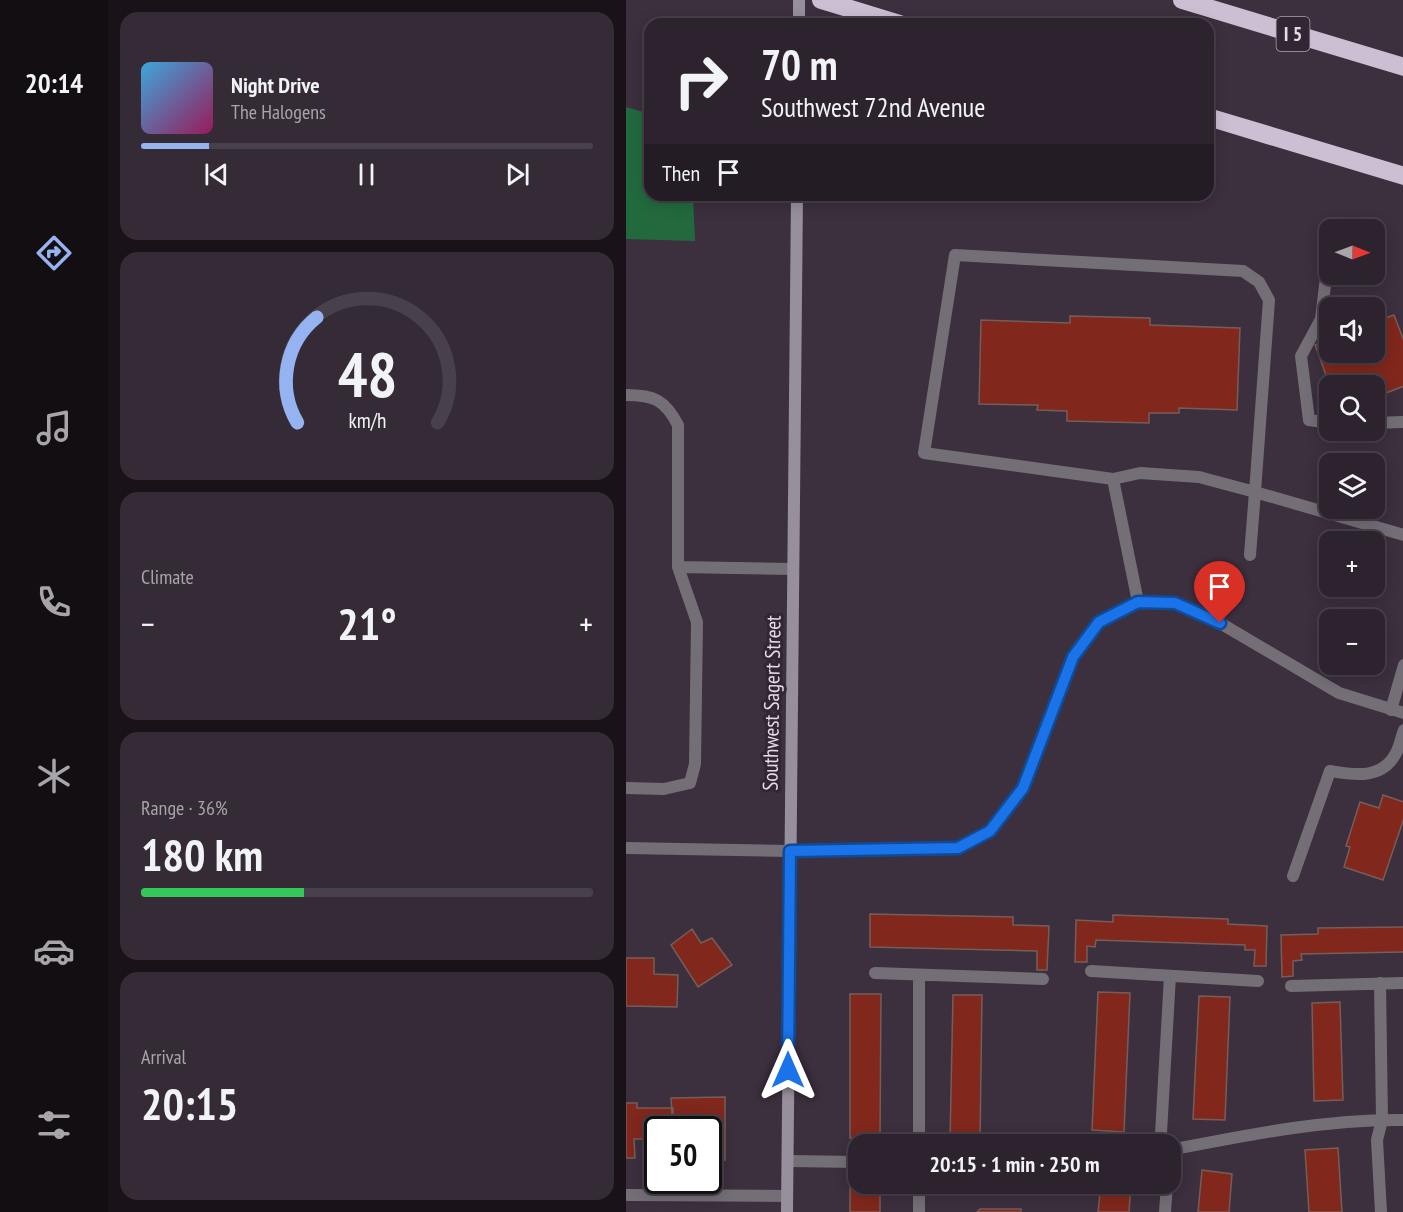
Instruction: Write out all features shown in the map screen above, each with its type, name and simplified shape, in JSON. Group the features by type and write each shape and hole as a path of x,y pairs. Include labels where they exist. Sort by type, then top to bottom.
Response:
{"highway":[{"path":"821,0 880,18"},
{"name":"I 5","path":"1182,0 1403,67"},
{"path":"1214,119 1403,176"}],"main road":[{"path":"799,0 799,18"},
{"name":"Southwest Sagert Street","path":"787,1212 797,201"}],"street":[{"path":"1250,555 1255,492 1269,300 1259,282 1243,271 955,255 924,453 1113,479 1140,473 1199,477 1255,492 1403,535"},
{"path":"1319,421 1309,420 1301,356 1321,319 1325,285"},
{"path":"626,395 656,399 670,409 678,425 678,567 697,621 695,764 690,783 664,789 626,788"},
{"path":"1385,423 1403,422"},
{"path":"1113,479 1138,602"},
{"path":"678,567 793,569"},
{"path":"626,848 790,851 958,848 990,831 1023,788 1073,657 1099,622 1138,602 1175,603 1220,623 1339,693 1397,711 1403,665"},
{"path":"1293,876 1330,771 1359,776 1379,771 1396,754 1403,730"},
{"path":"1091,971 1258,981"},
{"path":"875,973 1043,979"},
{"path":"919,1134 920,975"},
{"path":"1161,1134 1170,976"},
{"path":"1380,983 1382,1120 1378,1140 1381,1212"},
{"path":"1291,986 1403,983"},
{"path":"1181,1148 1255,1134 1330,1124 1403,1120"},
{"path":"788,1161 848,1162"},
{"path":"919,1194 919,1212"},
{"path":"1165,1212 1166,1194"},
{"path":"626,1195 787,1196"}],"green space":[{"path":"626,107 644,112 644,201 693,201 695,241 626,239"}],"building":[{"path":"1394,315 1404,341 1404,386 1385,393 1385,375 1326,375 1322,363 1385,363 1385,318"},
{"path":"1070,316 1150,318 1150,325 1240,328 1237,410 1179,408 1179,413 1149,413 1149,423 1067,421 1067,411 1037,410 1038,405 979,404 981,320 1070,323"},
{"path":"1319,343 1319,356 1315,345"},
{"path":"1383,795 1404,802 1404,818 1383,880 1344,867 1350,847 1346,846 1360,802 1379,808"},
{"path":"870,914 1013,917 1013,925 1049,926 1047,970 1037,970 1037,951 870,947"},
{"path":"1113,915 1228,919 1228,924 1267,926 1266,966 1254,966 1255,950 1245,950 1245,945 1096,940 1095,947 1087,946 1087,962 1075,962 1076,920 1113,922"},
{"path":"1404,927 1404,952 1301,954 1302,960 1293,961 1293,976 1282,977 1281,935 1318,934 1318,928"},
{"path":"692,929 701,943 712,938 732,965 698,987 671,945"},
{"path":"626,958 654,958 654,974 678,975 677,1007 626,1006"},
{"path":"1098,992 1130,993 1124,1132 1092,1130"},
{"path":"850,994 881,994 880,1134 850,1134"},
{"path":"953,995 982,995 980,1134 950,1134"},
{"path":"1199,996 1230,997 1225,1120 1193,1119"},
{"path":"1340,1002 1343,1100 1314,1101 1312,1003"},
{"path":"725,1097 725,1160 722,1160 722,1116 672,1116 671,1098"},
{"path":"626,1103 637,1103 637,1108 673,1108 673,1116 644,1116 644,1139 634,1139 635,1158 626,1158"},
{"path":"1338,1148 1342,1212 1309,1212 1305,1150"},
{"path":"1202,1170 1232,1174 1229,1212 1198,1212"},
{"path":"850,1194 880,1194 880,1212 850,1212"},
{"path":"1100,1194 1130,1194 1129,1212 1098,1212"},
{"path":"980,1209 1021,1209 1021,1212 977,1212"}],"route":[{"path":"788,1070 790,851 958,848 990,831 1023,788 1073,657 1099,622 1138,602 1175,603 1220,623"}]}
